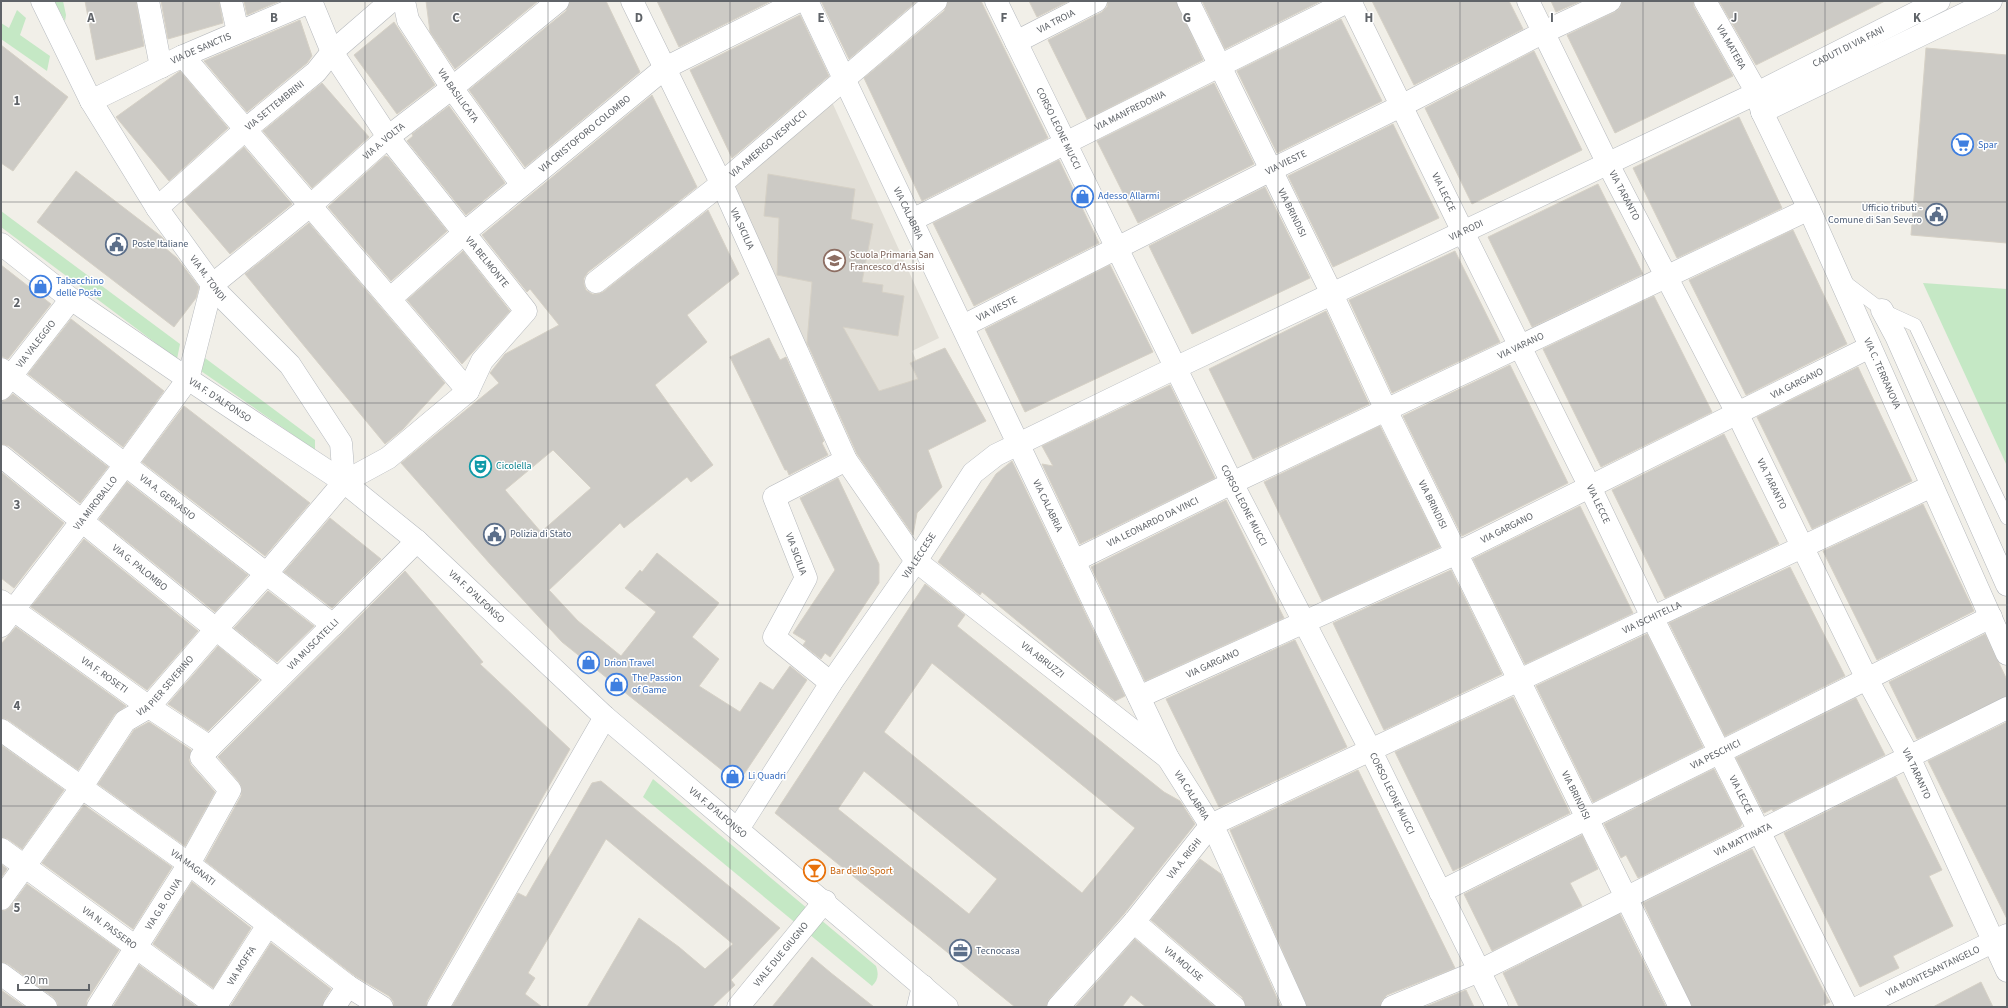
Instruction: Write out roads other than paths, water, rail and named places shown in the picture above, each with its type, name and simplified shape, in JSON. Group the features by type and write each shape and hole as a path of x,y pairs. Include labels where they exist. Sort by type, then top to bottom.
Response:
{"street":[{"name":"VIA M. TONDI","path":"42,1 91,101 157,208 219,294 290,365 342,443 344,482"},
{"path":"148,1 161,67"},
{"path":"231,1 238,32"},
{"name":"VIA DE SANCTIS","path":"91,101 183,56 311,1"},
{"name":"VIA BELMONTE","path":"311,1 332,52 388,137 526,311 482,360 468,391 388,458 344,482"},
{"name":"VIA SETTEMBRINI","path":"157,208 246,129 316,72 332,52 391,1"},
{"name":"VIA BASILICATA","path":"404,1 408,20 452,88 522,186"},
{"name":"VIA A. VOLTA","path":"212,285 311,205 388,137 452,88 558,1"},
{"name":"VIA SICILIA","path":"632,1 721,184 846,460 916,561"},
{"name":"VIA CRISTOFORO COLOMBO","path":"391,298 464,233 665,68 798,1"},
{"name":"VIA CALABRIA","path":"807,1 1168,758 1218,837 1295,1007"},
{"name":"VIA AMERIGO VESPUCCI","path":"596,282 721,184 936,1"},
{"name":"CORSO LEONE MUCCI","path":"996,1 1232,484 1305,621 1370,749 1497,1007"},
{"name":"VIA TROIA","path":"1016,42 1096,1"},
{"name":"VIA BRINDISI","path":"1188,1 1332,294 1386,410 1520,679 1680,1007"},
{"name":"VIA MANFREDONIA","path":"912,220 1350,1"},
{"name":"VIA LECCE","path":"1350,1 1590,487 1652,617 1847,1007"},
{"name":"VIA TARANTO","path":"1528,1 1608,164 1737,413 1867,679 1909,757 2000,939 2007,971"},
{"name":"VIA VIESTE","path":"963,326 1401,106 1544,32 1610,1"},
{"name":"VIA MATERA","path":"1706,1 1759,102"},
{"path":"1759,102 1991,1"},
{"name":"CADUTI DI VIA FANI","path":"1759,102 1932,3"},
{"path":"183,56 391,298 468,391"},
{"name":"VIA RODI","path":"1175,368 1608,164 1759,102"},
{"name":"VIA C. TERRANOVA","path":"1759,102 1809,209 2007,654"},
{"name":"VIA VARANO","path":"1232,484 1809,209"},
{"name":"VIA F. D'ALFONSO","path":"1,244 71,298 188,380 344,482 417,541 605,717 825,901 920,997 948,1007"},
{"path":"188,380 212,285"},
{"name":"VIA VALEGGIO","path":"4,379 71,298"},
{"path":"1882,310 1896,336 2007,585"},
{"name":"VIA GARGANO","path":"1139,697 1457,553 1870,347"},
{"name":"VIA LECCESE","path":"738,829 831,683 916,561 973,473 996,455 1175,368"},
{"name":"VIA A. GERVASIO","path":"4,379 125,465 333,625"},
{"name":"VIA MIROBALLO","path":"5,613 82,522 188,380"},
{"name":"VIA G. PALOMBO","path":"1,456 278,679"},
{"name":"VIA SICILIA","path":"831,683 774,637 806,578 774,497 846,460"},
{"name":"VIA PIER SEVERINO","path":"1,899 81,788 125,721 149,707 216,629 267,573 344,482"},
{"name":"VIA LEONARDO DA VINCI","path":"1074,561 1232,484"},
{"name":"VIA ISCHITELLA","path":"1370,749 1932,486"},
{"name":"VIA MUSCATELLI","path":"210,747 417,541"},
{"name":"VIA ABRUZZI","path":"916,561 1168,758"},
{"name":"VIA F. ROSETI","path":"5,613 210,747"},
{"name":"VIA PESCHICI","path":"1440,892 1991,617"},
{"name":"VIA MATTINATA","path":"1392,1007 1479,971 2007,708"},
{"path":"438,1007 605,717"},
{"name":"VIA MAGNATI","path":"1,730 189,864 348,986 382,1007"},
{"name":"VIA G.B. OLIVA","path":"98,1007 189,864 230,790 201,758 210,747"},
{"name":"VIA A. RIGHI","path":"1058,1007 1134,922 1211,825 1370,749"},
{"name":"VIA N. PASSERO","path":"1,849 216,1006"},
{"name":"VIALE DUE GIUGNO","path":"738,1007 825,901"},
{"name":"VIA MOLISE","path":"1134,922 1234,1007"},
{"name":"VIA MOFFA","path":"216,1006 268,925"},
{"name":"VIA MONTESANTANGELO","path":"1860,1007 2000,939"},
{"path":"1,974 46,1007"},
{"path":"334,1007 348,986"}],"lane":[{"path":"1839,278 1882,310 1915,325 2007,518"}],"place":[{"name":"Spar","path":"1963,145"},
{"name":"Adesso Allarmi","path":"1083,196"},
{"name":"Ufficio tributi - Comune di San Severo","path":"1937,214"},
{"name":"Poste Italiane","path":"116,244"},
{"name":"Scuola Primaria San Francesco d'Assisi","path":"834,261"},
{"name":"Tabacchino delle Poste","path":"40,287"},
{"name":"Cicolella","path":"481,466"},
{"name":"Polizia di Stato","path":"495,534"},
{"name":"Drion Travel","path":"589,663"},
{"name":"The Passion of Game","path":"616,684"},
{"name":"Li Quadri","path":"733,776"},
{"name":"Bar dello Sport","path":"815,871"},
{"name":"Tecnocasa","path":"960,951"}]}
